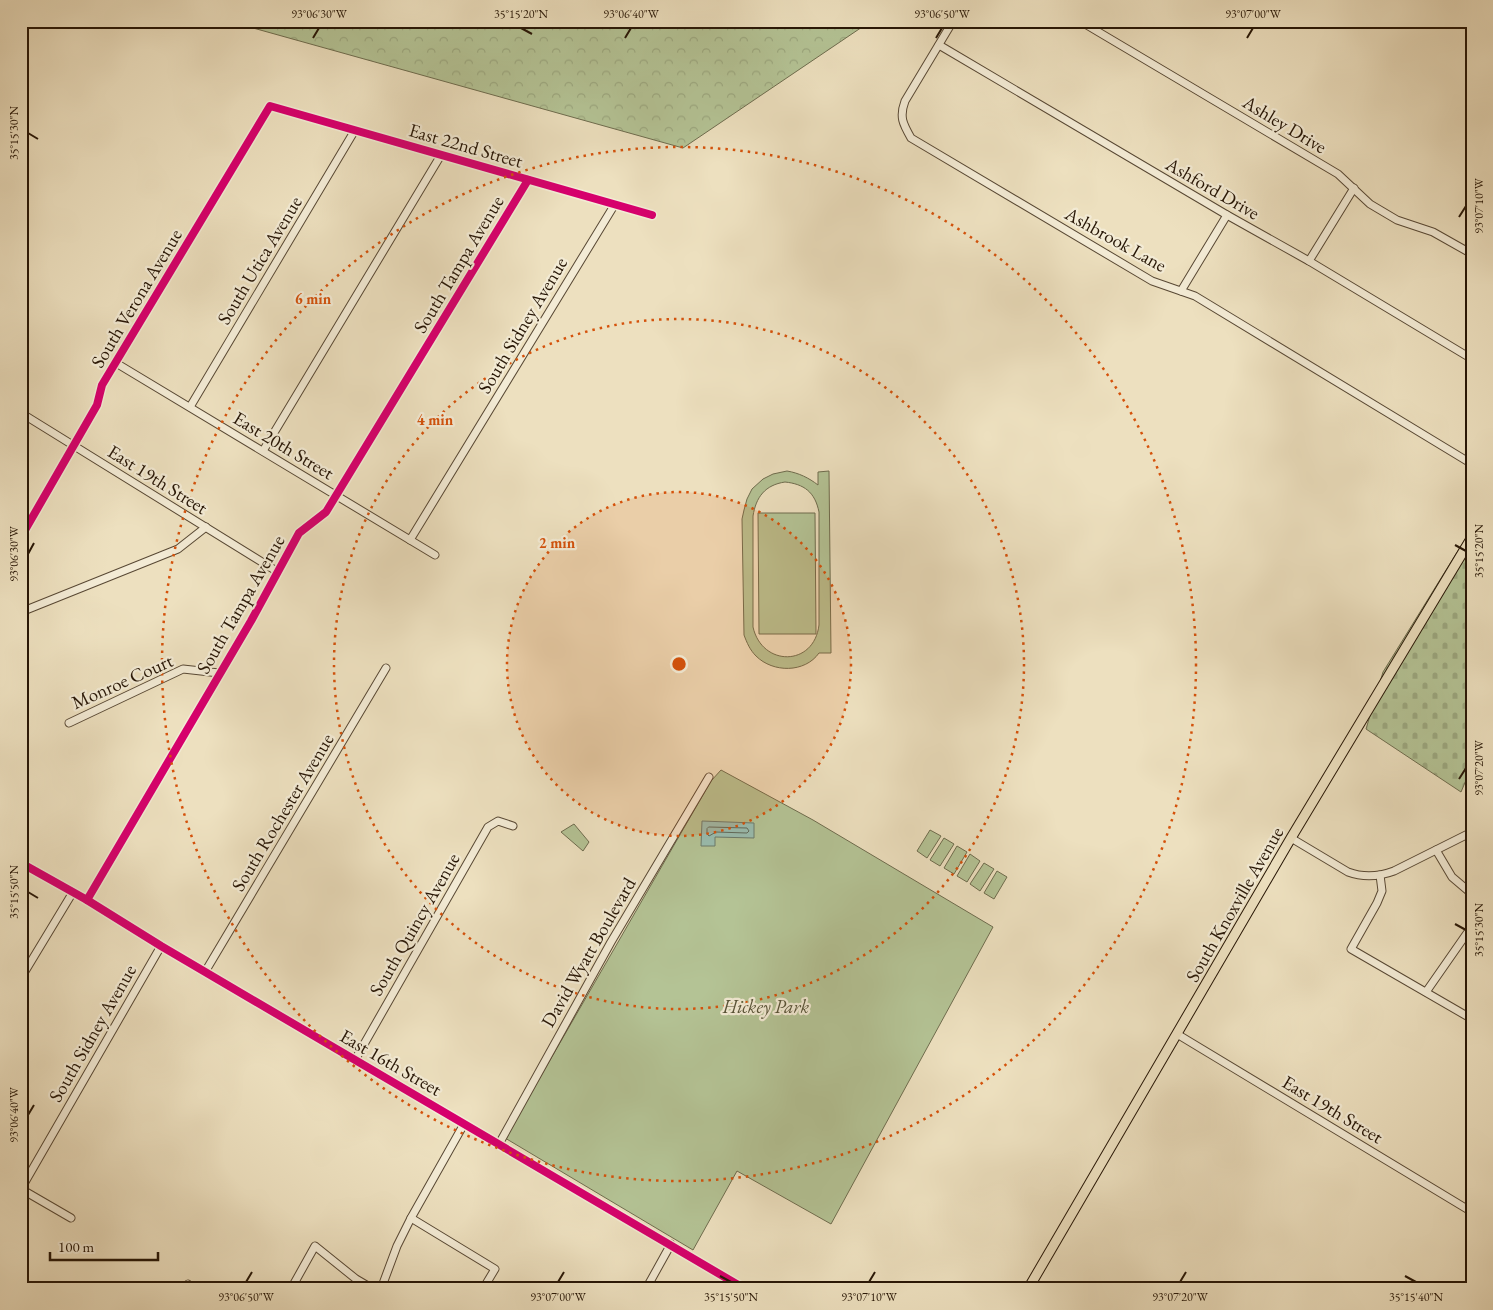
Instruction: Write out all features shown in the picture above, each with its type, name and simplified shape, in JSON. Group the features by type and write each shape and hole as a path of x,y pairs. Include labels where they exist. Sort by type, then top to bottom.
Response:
{"main road":[{"name":"South Knoxville Avenue","path":"1028,1289 1291,838 1472,537"}],"street":[{"name":"Ashbrook Lane","path":"953,21 905,101 902,111 903,124 911,138 1152,281 1195,296 1472,464"},
{"name":"Ashley Drive","path":"1080,21 1338,174 1370,204 1397,220 1433,232 1472,254"},
{"name":"Ashford Drive","path":"939,45 1227,215 1309,261 1472,359"},
{"name":"East 22nd Street","path":"270,106 652,215"},
{"name":"South Verona Avenue","path":"21,537 97,405 102,385 270,106"},
{"name":"South Utica Avenue","path":"190,407 355,130"},
{"path":"263,451 441,155"},
{"name":"South Tampa Avenue","path":"87,900 250,621 299,533 326,512 337,496 528,180"},
{"path":"1309,261 1354,188"},
{"name":"South Sidney Avenue","path":"410,540 614,204"},
{"path":"1182,291 1227,215"},
{"name":"East 20th Street","path":"116,363 435,555"},
{"name":"East 19th Street","path":"21,413 278,572"},
{"path":"21,612 178,549 206,527"},
{"name":"South Rochester Avenue","path":"205,972 386,668"},
{"name":"Monroe Court","path":"68,723 184,669 220,672"},
{"name":"David Wyatt Boulevard","path":"499,1144 611,942 709,777"},
{"name":"South Quincy Avenue","path":"355,1060 488,826 498,821 513,826"},
{"path":"1291,838 1348,872 1360,876 1380,876 1394,871 1472,832"},
{"path":"1436,850 1452,877 1472,894"},
{"name":"East 16th Street","path":"21,863 87,900 161,946 745,1289"},
{"path":"1380,876 1382,891 1351,948 1472,1018"},
{"path":"21,978 73,892"},
{"path":"1426,992 1472,926"},
{"name":"South Sidney Avenue","path":"21,1189 161,946"},
{"name":"East 19th Street","path":"1176,1034 1472,1212"},
{"path":"381,1289 397,1246 411,1218 464,1124"},
{"path":"21,1189 71,1218"},
{"path":"411,1218 495,1270 483,1289"},
{"path":"646,1289 671,1244"},
{"path":"291,1289 314,1246 356,1279 373,1289"}],"green space":[{"path":"228,21 871,21 683,148"},
{"path":"787,471 804,476 818,485 818,472 829,471 831,653 819,653 806,664 789,668 771,666 763,662 752,651 744,635 742,519 747,499 752,489 763,479 773,474","holes":["785,482 808,490 815,499 819,512 819,625 815,639 808,649 798,655 788,657 777,655 766,649 758,640 753,627 753,516 756,503 767,489"]},
{"path":"758,513 815,513 816,634 759,634"},
{"path":"1472,528 1472,766 1461,792 1366,729 1383,672"},
{"name":"Hickey Park","path":"721,770 813,820 993,927 831,1224 737,1171 693,1250 505,1138 711,781"},
{"path":"574,824 589,842 583,851 561,832"},
{"path":"930,830 941,836 927,858 917,851"},
{"path":"944,838 954,844 940,866 930,860"},
{"path":"957,846 967,852 954,874 944,868"},
{"path":"970,854 980,861 967,882 957,876"},
{"path":"984,863 994,869 980,891 970,884"},
{"path":"997,871 1007,877 994,899 984,893"}],"water":[{"path":"702,821 754,823 754,838 715,837 715,846 701,846"}],"cycle path":[{"path":"21,537 97,405 102,385 270,106 652,215"},
{"path":"87,900 251,621 299,533 326,512 528,180"},
{"path":"21,863 87,900 161,946 745,1289"}]}
